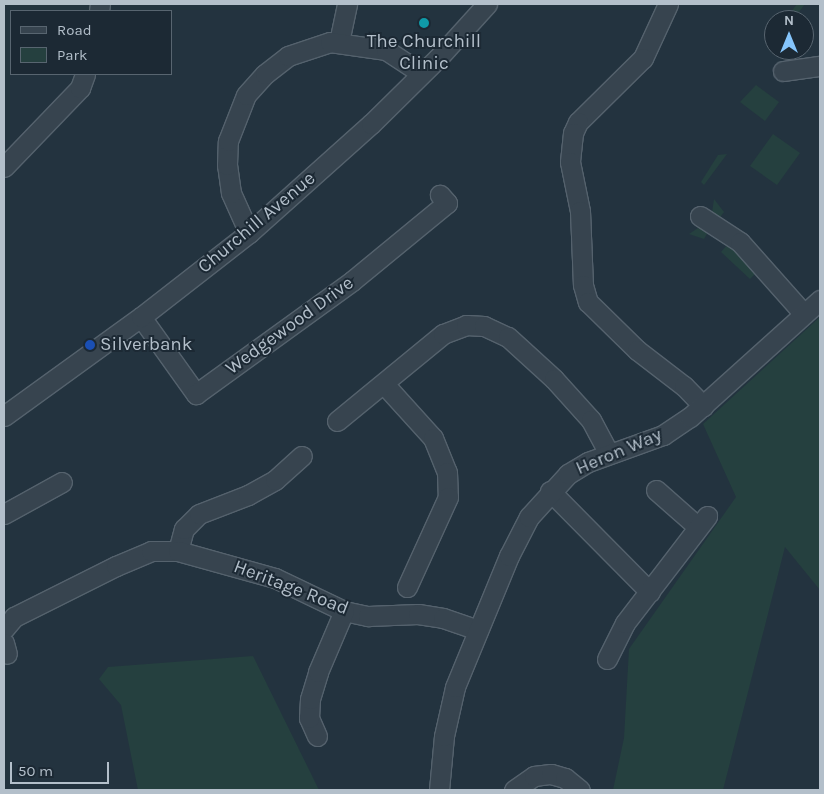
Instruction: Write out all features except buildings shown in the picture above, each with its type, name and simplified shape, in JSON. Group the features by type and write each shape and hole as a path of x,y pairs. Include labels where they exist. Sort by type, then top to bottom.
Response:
{"street":[{"path":"339,42 347,4"},
{"name":"Churchill Avenue","path":"4,416 141,317 249,233 309,181 422,73 487,4"},
{"path":"668,4 643,58 578,122 573,133 570,162 581,218 582,278 588,302 637,350 684,386 703,406"},
{"path":"249,233 231,193 227,165 228,141 246,95 265,74 288,56 339,42 386,50 422,73"},
{"path":"783,71 820,66"},
{"path":"4,167 80,88 85,75"},
{"name":"Wedgewood Drive","path":"141,317 196,394 352,281 447,203 440,195"},
{"path":"700,216 740,242 804,314"},
{"name":"Heron Way","path":"439,790 444,736 455,687 478,630 529,517 550,491 568,474 609,454 663,435 703,406 820,300"},
{"path":"337,421 384,384 423,348 444,334 466,325 484,326 508,337 554,379 591,420 609,454"},
{"path":"384,384 433,438 447,472 448,497 407,587"},
{"path":"178,551 184,530 199,514 248,495 274,480 302,456"},
{"path":"4,514 62,482"},
{"path":"607,659 625,623 702,521 656,490"},
{"path":"550,491 650,592"},
{"name":"Heritage Road","path":"4,629 14,617 116,566 150,551 178,551 275,578 344,611 368,616 418,614 443,618 478,630"},
{"path":"317,736 309,718 310,699 318,672 344,611"},
{"path":"514,790 534,776 551,774 565,778 580,790"}],"green space":[{"path":"797,4 805,4 800,10 792,10"},
{"path":"756,85 779,102 765,121 740,102"},
{"path":"773,134 800,153 777,185 750,166"},
{"path":"727,154 704,185 701,182 718,155"},
{"path":"714,199 724,212 718,220 712,213"},
{"path":"698,228 709,230 704,239 689,234"},
{"path":"728,244 758,271 750,279 721,252"},
{"path":"820,317 820,590 785,547 723,790 613,790 624,738 629,649 736,497 703,424"},
{"path":"253,656 319,790 138,790 121,705 99,679 108,667"}],"place":[{"name":"The Churchill Clinic","path":"424,23"},
{"name":"Silverbank","path":"90,345"}]}
